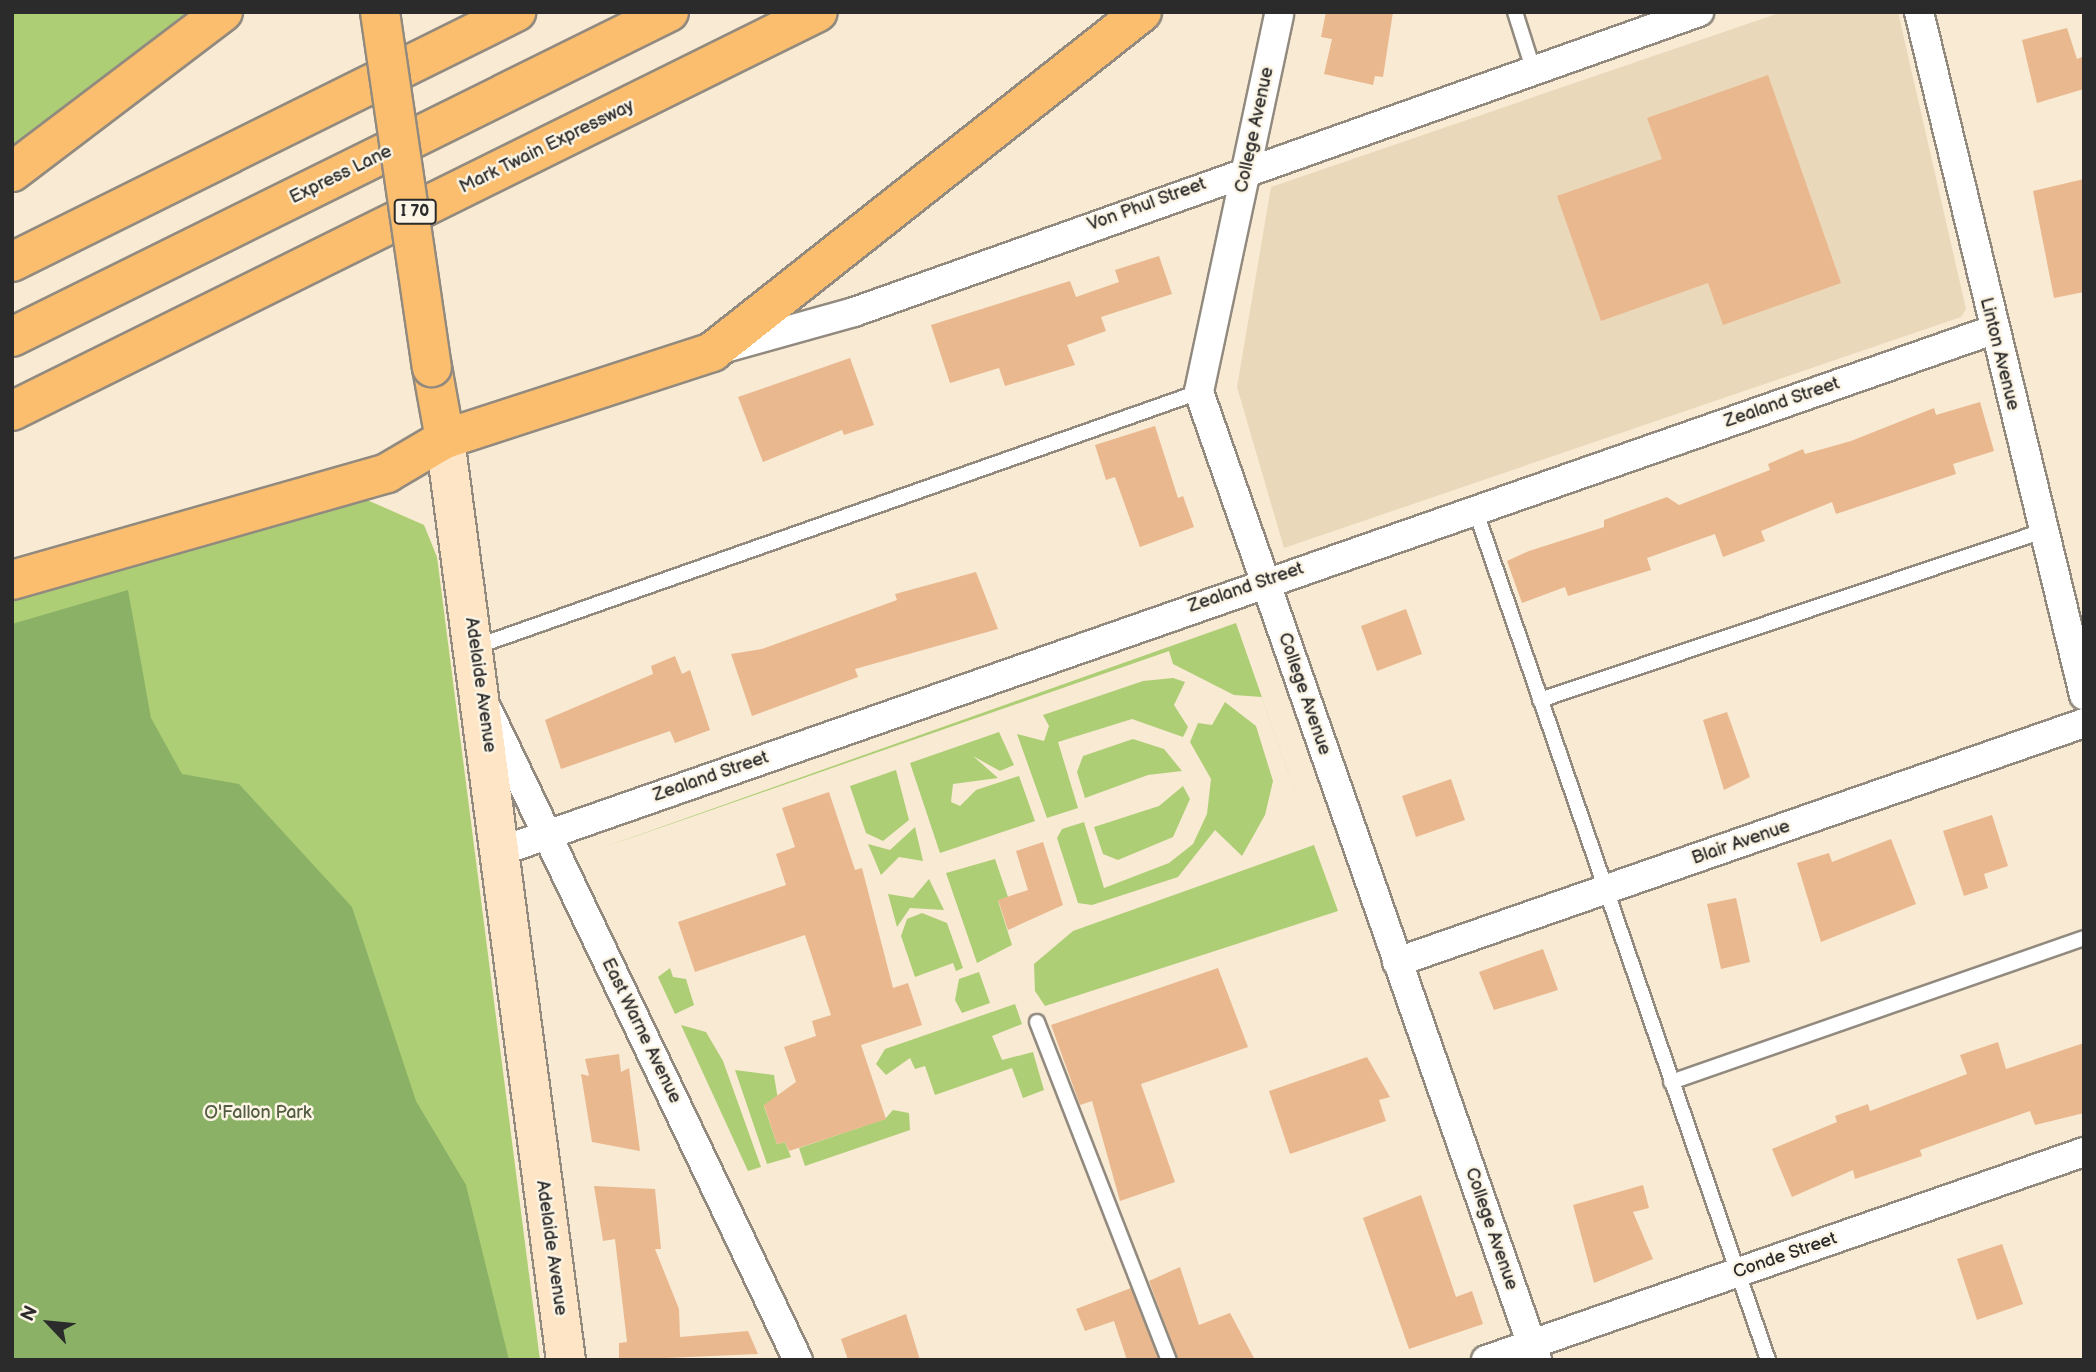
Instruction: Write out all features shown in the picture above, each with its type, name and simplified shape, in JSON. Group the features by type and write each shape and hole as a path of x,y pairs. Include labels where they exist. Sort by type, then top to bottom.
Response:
{"main road":[{"path":"12,172 223,12"},
{"name":"Adelaide Avenue","path":"380,12 484,702 566,1360"},
{"path":"12,262 516,12"},
{"name":"Express Lane","path":"12,337 669,12"},
{"name":"Mark Twain Expressway","path":"12,411 818,12"},
{"path":"12,580 387,473 445,439 712,352 1142,12"}],"street":[{"name":"Von Phul Street","path":"712,352 854,312 1699,12"},
{"name":"Linton Avenue","path":"1919,12 1993,330 2084,695"},
{"name":"College Avenue","path":"1279,15 1199,392 1535,1352"},
{"name":"Zealand Street","path":"501,851 1265,581 1993,330"},
{"name":"East Warne Avenue","path":"484,702 798,1360"},
{"name":"Blair Avenue","path":"1397,962 2084,723"},
{"name":"Conde Street","path":"1486,1360 1535,1352 1738,1273 2084,1152"}],"lane":[{"path":"1515,12 1534,72"},
{"path":"475,647 1199,392"},
{"path":"1475,509 1602,891 1768,1360"},
{"path":"1540,700 2043,531"},
{"path":"1671,1082 2084,938"},
{"path":"1037,1021 1169,1360"}],"shaded area":[{"path":"1782,12 1898,12 1966,309 1961,317 1284,548 1237,387 1271,187"}],"green space":[{"path":"12,12 200,12 12,159"},
{"name":"O'Fallon Park","path":"358,496 424,525 437,557 540,1360 12,1360 12,600"},
{"name":"O'Fallon Park","path":"128,590 151,718 182,774 239,784 352,907 416,1101 466,1185 509,1360 12,1360 12,624"},
{"path":"1236,623 1262,697 1234,695 1173,664 1169,651 599,849"},
{"path":"1173,678 1185,682 1174,705 1188,727 1183,737 1132,719 1058,742 1078,808 1047,818 1017,734 1044,741 1049,726 1043,715 1143,681"},
{"path":"1225,702 1256,726 1273,781 1265,815 1242,856 1215,830 1178,877 1092,905 1078,903 1057,838 1062,829 1084,822 1104,888 1169,863 1193,844 1207,814 1211,779 1190,742 1198,723 1212,725"},
{"path":"999,732 1014,765 1000,771 973,756 998,778 953,784 951,802 960,806 976,790 1019,776 1035,821 940,853 910,763"},
{"path":"1133,739 1164,749 1182,771 1148,775 1085,798 1077,772 1083,756"},
{"path":"896,770 909,820 883,841 866,833 850,786"},
{"path":"1183,786 1190,799 1173,837 1118,860 1103,854 1094,827 1159,806"},
{"path":"915,827 923,861 899,857 881,875 868,844 890,850"},
{"path":"1314,845 1338,911 1045,1006 1035,991 1034,964 1073,931"},
{"path":"995,859 1008,897 998,901 1012,945 977,963 946,873"},
{"path":"929,879 944,910 910,908 897,927 888,894 913,898"},
{"path":"922,913 947,923 963,968 956,971 953,963 915,977 901,936 907,919"},
{"path":"670,968 673,977 686,979 694,1005 675,1014 658,977"},
{"path":"979,972 990,1003 962,1013 955,1000 959,979"},
{"path":"1015,1004 1022,1024 992,1036 1002,1060 1033,1052 1044,1090 1023,1098 1012,1068 935,1095 925,1066 915,1069 910,1058 886,1075 876,1064 885,1049"},
{"path":"681,1025 706,1032 723,1061 761,1167 748,1171"},
{"path":"735,1070 774,1075 778,1100 764,1106 777,1144 785,1142 791,1157 767,1164"},
{"path":"893,1110 909,1113 910,1130 805,1166 799,1148 885,1119"}],"building":[{"path":"1326,12 1393,12 1383,77 1375,76 1373,85 1324,74 1332,39 1321,37"},
{"path":"2067,28 2077,59 2084,56 2084,89 2037,103 2022,40"},
{"path":"1768,75 1841,283 1723,325 1708,283 1601,321 1557,196 1662,159 1647,118"},
{"path":"2084,179 2084,292 2054,298 2033,191"},
{"path":"1159,256 1172,294 1101,317 1106,331 1067,345 1075,365 1005,386 999,368 950,383 931,325 1070,281 1076,297 1119,282 1115,270"},
{"path":"850,358 874,425 844,435 842,430 763,462 738,397"},
{"path":"1980,402 1994,451 1953,464 1956,474 1836,514 1832,502 1761,531 1765,541 1723,557 1715,534 1647,558 1651,570 1568,596 1565,587 1522,603 1507,561 1529,551 1604,527 1604,520 1667,497 1679,505 1770,470 1768,464 1803,449 1805,454 1851,441 1934,408 1936,415"},
{"path":"1155,426 1178,498 1183,496 1194,527 1140,547 1115,477 1106,480 1095,445"},
{"path":"976,572 998,629 855,669 858,677 752,716 731,654 762,649 897,600 895,594"},
{"path":"1406,609 1422,654 1377,671 1361,626"},
{"path":"675,656 682,674 690,670 710,730 675,743 670,731 561,769 545,720 653,674 651,666"},
{"path":"1727,712 1750,777 1724,790 1703,720"},
{"path":"1451,779 1465,820 1416,837 1402,796"},
{"path":"829,792 855,870 862,868 893,988 908,983 922,1025 861,1045 886,1119 789,1151 785,1142 777,1144 764,1105 796,1082 784,1047 816,1036 812,1021 831,1015 805,935 695,972 678,922 786,885 776,854 795,847 782,808"},
{"path":"1992,815 2008,866 1984,874 1988,888 1964,896 1943,831"},
{"path":"1891,839 1916,904 1821,942 1797,863 1829,853 1832,862"},
{"path":"1043,842 1063,905 1008,930 998,900 1028,890 1016,851"},
{"path":"1736,898 1750,962 1721,969 1707,904"},
{"path":"1543,949 1558,990 1494,1010 1479,972"},
{"path":"1218,968 1248,1047 1141,1084 1175,1182 1120,1201 1092,1101 1080,1105 1051,1025"},
{"path":"1998,1042 2006,1069 2084,1043 2084,1113 2035,1125 2030,1111 1920,1150 1922,1156 1855,1179 1853,1170 1792,1197 1772,1149 1837,1122 1835,1116 1868,1104 1870,1111 1967,1074 1960,1055"},
{"path":"619,1054 621,1072 629,1068 640,1151 592,1142 581,1074 589,1076 585,1059"},
{"path":"1367,1057 1390,1097 1379,1100 1386,1121 1290,1154 1269,1091"},
{"path":"1643,1185 1649,1208 1633,1212 1653,1259 1594,1283 1573,1205"},
{"path":"594,1186 655,1189 661,1249 655,1249 679,1309 680,1337 748,1331 758,1354 619,1360 619,1343 627,1342 615,1239 603,1241"},
{"path":"1421,1195 1456,1297 1472,1291 1483,1324 1409,1349 1363,1218"},
{"path":"2002,1244 2023,1304 1977,1320 1957,1259"},
{"path":"1180,1267 1199,1325 1230,1313 1255,1360 1178,1360 1149,1281"},
{"path":"1131,1288 1159,1360 1127,1360 1114,1321 1085,1331 1076,1309"},
{"path":"906,1314 920,1360 848,1360 841,1339"}]}
